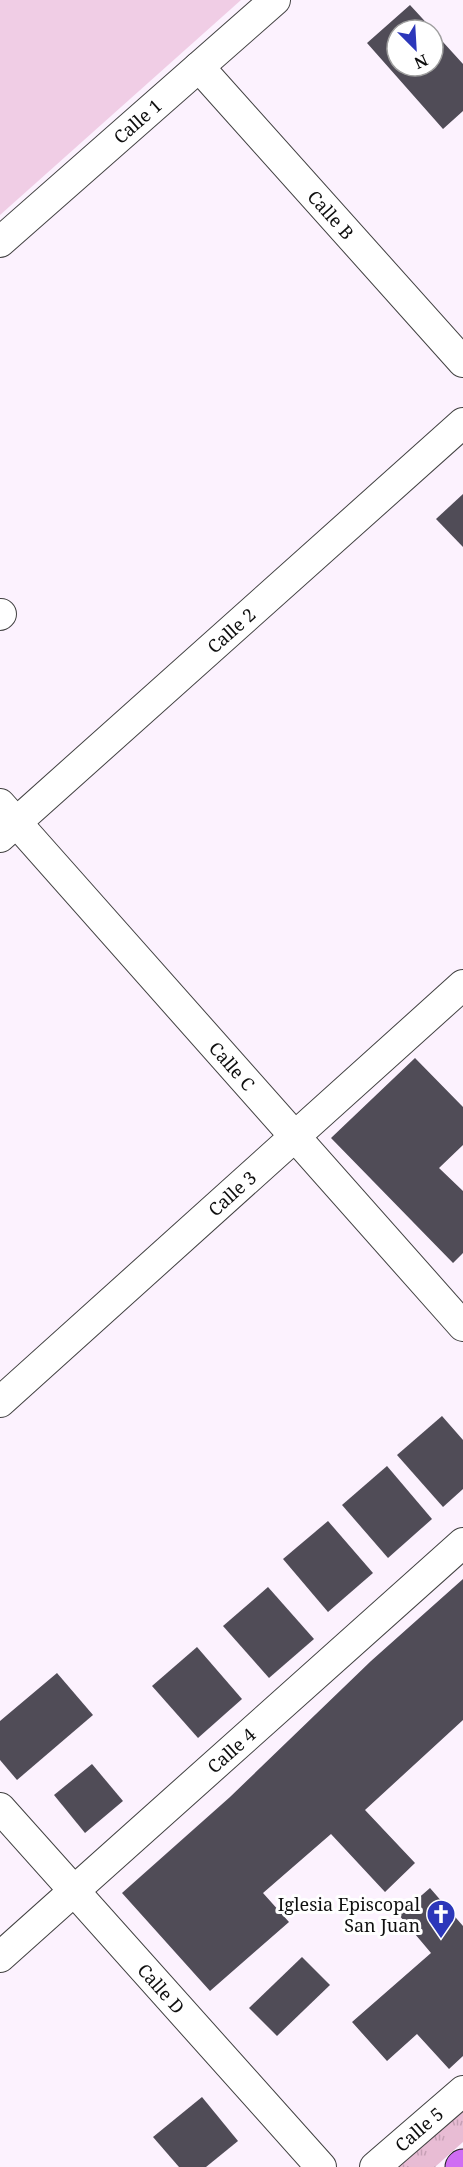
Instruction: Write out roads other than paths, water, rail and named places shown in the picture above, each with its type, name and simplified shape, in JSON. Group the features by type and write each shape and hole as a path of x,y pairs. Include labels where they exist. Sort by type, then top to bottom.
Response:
{"street":[{"name":"Calle 1","path":"0,242 275,0"},
{"name":"Calle B","path":"199,67 463,362"},
{"name":"Calle 2","path":"5,821 463,423"},
{"name":"Calle C","path":"5,821 460,1315"},
{"name":"Calle 3","path":"0,1402 463,985"},
{"name":"Calle 4","path":"0,1957 463,1543"},
{"name":"Calle D","path":"0,1808 321,2167"},
{"name":"Calle 5","path":"375,2167 463,2091"}],"place":[{"name":"Iglesia Episcopal San Juan","path":"441,1940"}]}
